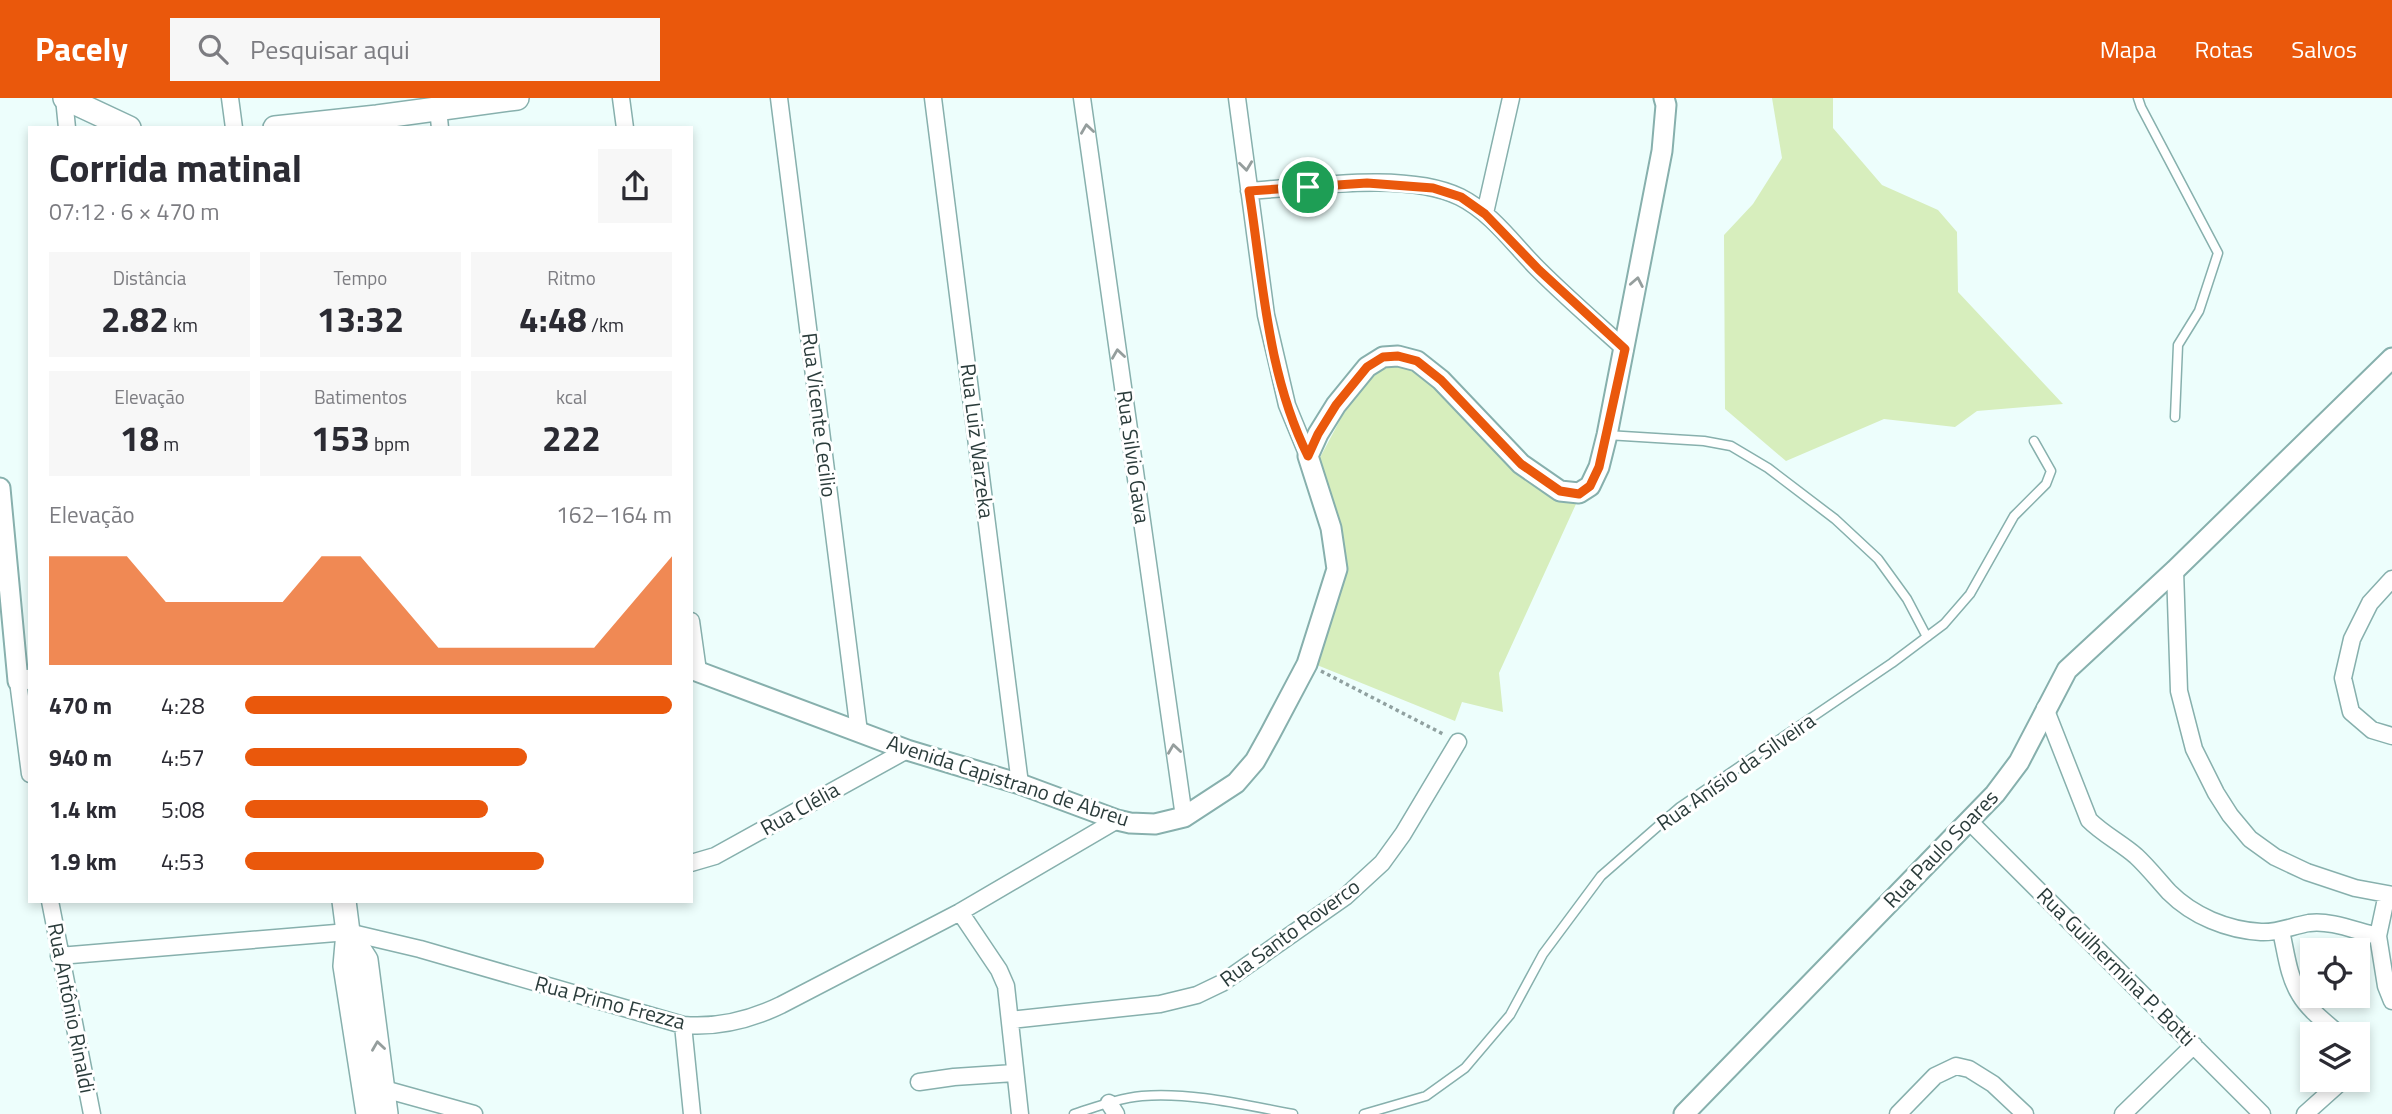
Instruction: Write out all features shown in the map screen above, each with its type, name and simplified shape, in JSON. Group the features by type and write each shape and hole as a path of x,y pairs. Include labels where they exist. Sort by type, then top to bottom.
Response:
{"main road":[{"path":"64,98 126,126"},
{"path":"308,126 439,118 484,100 517,98"},
{"path":"344,903 348,932 366,961 374,1089 368,1114"},
{"path":"374,1089 386,1114"}],"street":[{"path":"64,98 68,126"},
{"path":"230,98 234,126"},
{"path":"621,98 625,126"},
{"name":"Rua Vicente Cecilio","path":"779,98 859,732"},
{"name":"Rua Luiz Warzeka","path":"933,98 1020,784"},
{"name":"Rua Silvio Gava","path":"1082,98 1184,817"},
{"path":"1237,98 1266,315 1287,405 1308,456"},
{"path":"1485,214 1511,98"},
{"path":"1308,456 1336,405 1367,367 1383,357 1398,356 1417,361 1441,380 1521,464 1560,491 1579,494 1590,486 1599,467 1625,349 1662,151 1666,106 1664,98"},
{"path":"1249,191 1367,183 1433,188 1461,197 1485,214 1539,270 1625,349"},
{"name":"Rua Paulo Soares","path":"1684,1114 1995,794 2019,762 2067,670 2175,570 2392,358"},
{"name":"Avenida Capistrano de Abreu","path":"695,670 907,750 1020,784 1117,820 1155,824 1184,817 1223,793 1245,774 1270,734 1307,664 1337,569 1331,528 1308,456"},
{"path":"0,488 24,680 28,743"},
{"path":"2175,570 2179,691 2194,749 2216,793 2250,839 2275,857 2307,872 2355,888 2390,895 2378,936 2386,986 2392,1001"},
{"path":"2392,579 2370,603 2352,639 2343,678 2351,712 2372,730 2392,736"},
{"path":"693,646 695,670"},
{"path":"2045,708 2089,820 2102,833 2136,856 2171,894 2207,919 2260,932 2324,923 2378,936"},
{"name":"Rua Santo Roverco","path":"1010,1020 1160,1004 1197,995 1222,983 1335,905 1382,863 1403,834 1458,742"},
{"name":"Rua Clélia","path":"693,862 715,856 907,750"},
{"name":"Rua Primo Frezza","path":"59,956 348,932 420,949 683,1025 699,1027 723,1024 766,1012 960,912 1117,820"},
{"name":"Rua Guilhermina P. Botti","path":"1969,821 2262,1114"},
{"name":"Rua Antônio Rinaldi","path":"50,903 92,1114"},
{"path":"960,912 1004,979 1020,1114"},
{"path":"2281,931 2292,978 2300,995 2326,1022"},
{"path":"683,1025 692,1114"},
{"path":"2123,1114 2194,1045"},
{"path":"1898,1114 1935,1076 1956,1066 1969,1069 1993,1084 2025,1114"},
{"path":"919,1082 1014,1073"},
{"path":"374,1089 474,1114"},
{"path":"2305,1114 2330,1092"}],"lane":[{"path":"2138,98 2218,253 2199,311 2178,345 2175,416"},
{"path":"1606,435 1704,441 1731,446 1768,468 1835,519 1878,559 1908,598 1927,638"},
{"name":"Rua Anísio da Silveira","path":"1364,1114 1426,1096 1465,1068 1510,1015 1543,954 1601,876 1679,807 1944,624 1970,594 2014,516 2046,484 2051,471 2034,441"},
{"path":"1074,1114 1113,1108 1135,1097 1164,1096 1189,1097 1293,1114"}],"path":[{"path":"1307,664 1458,742"}],"green space":[{"path":"1772,98 1833,98 1833,128 1882,185 1938,210 1957,232 1958,292 2063,404 1977,411 1955,427 1884,419 1786,461 1725,409 1724,235 1753,204 1782,158"},
{"path":"1386,363 1412,364 1556,499 1576,504 1499,673 1503,712 1462,702 1455,721 1317,665 1328,619 1343,579 1316,465 1363,377"}],"route":[{"path":"1367,183 1403,185 1433,188 1461,197 1485,214 1539,270 1625,349 1599,467 1590,486 1579,494 1560,491 1521,464 1441,380 1417,361 1398,356 1383,357 1367,367 1336,405 1308,456 1287,405 1266,315 1249,191 1308,187 1367,183"}]}
